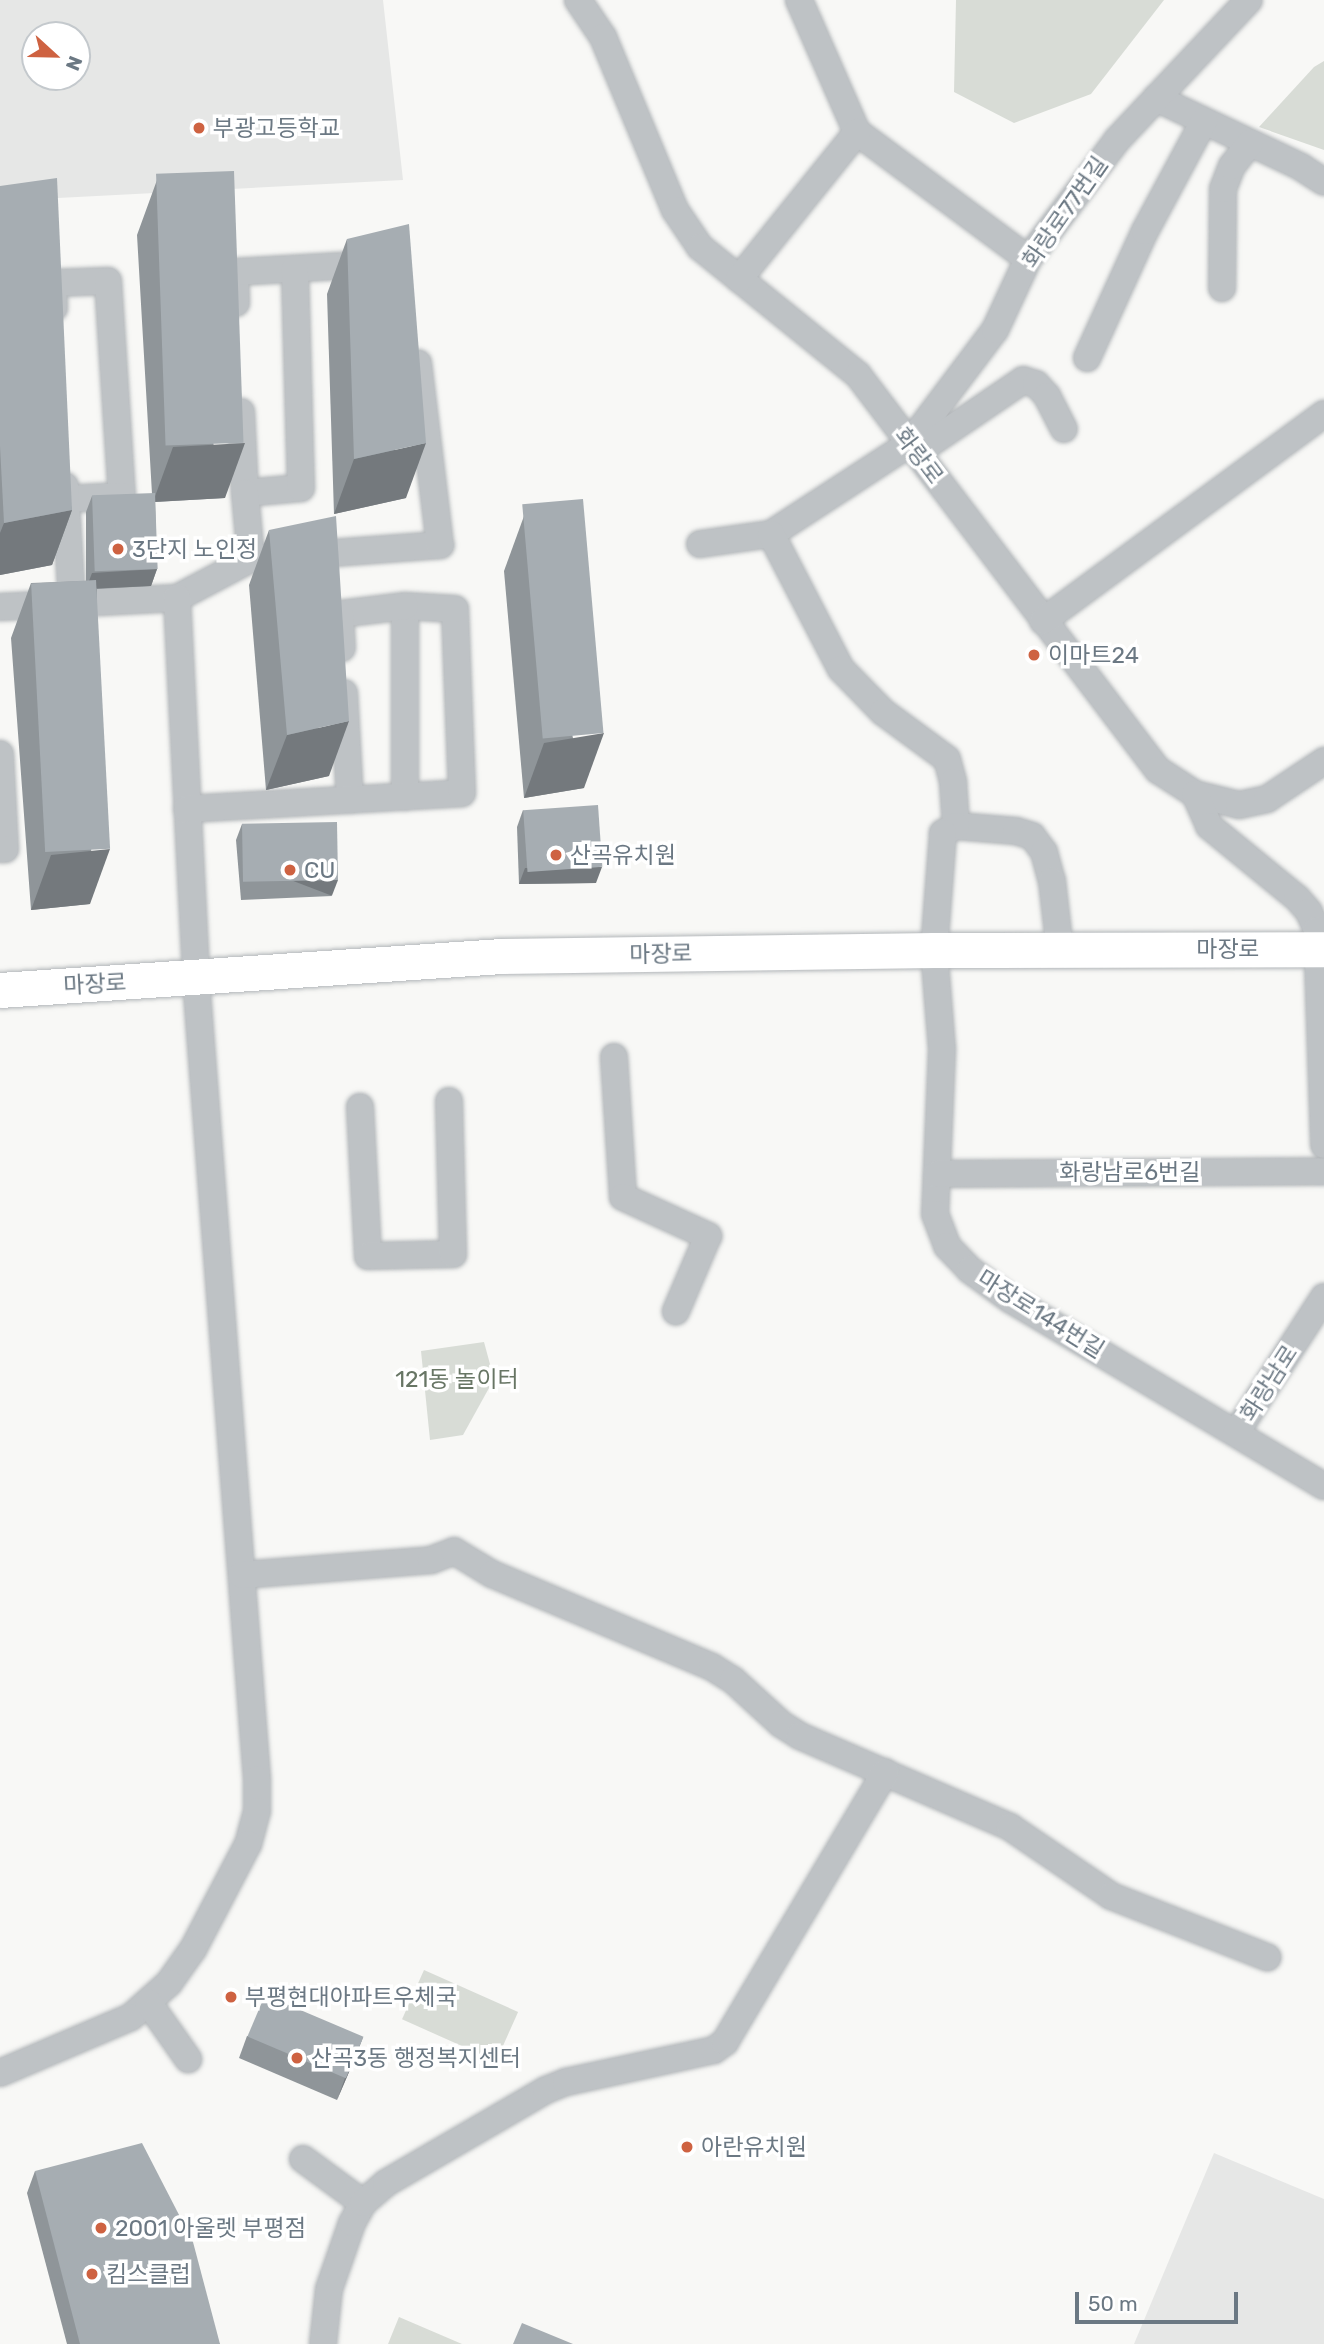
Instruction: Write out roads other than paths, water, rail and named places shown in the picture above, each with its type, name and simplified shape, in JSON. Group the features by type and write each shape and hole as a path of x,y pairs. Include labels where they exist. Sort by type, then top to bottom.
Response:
{"main road":[{"name":"마장로","path":"0,990 195,979 501,956 934,950 1321,949"}],"street":[{"name":"화랑로","path":"578,0 604,37 674,210 700,247 858,375 1158,770 1195,794 1239,805 1267,799 1324,761"},
{"path":"799,0 857,132 1028,259"},
{"name":"화랑로77번길","path":"909,444 995,330 1028,259 1117,140 1249,0"},
{"path":"1156,98 1301,167 1324,182"},
{"path":"1087,358 1145,231 1204,121"},
{"path":"739,279 857,132"},
{"path":"1222,288 1223,190 1232,166 1250,143"},
{"path":"237,328 234,272 392,263"},
{"path":"245,493 301,488 295,269"},
{"path":"56,337 53,283 108,281 122,496 66,499"},
{"path":"0,607 177,598 251,559 440,545 416,343"},
{"path":"700,544 771,534 909,444 929,443 1023,380 1035,384 1047,396 1064,429"},
{"path":"240,383 251,559"},
{"path":"1043,621 1324,414"},
{"path":"63,458 72,603"},
{"path":"771,534 841,669 883,712 947,759 956,799 956,826 1000,827 1032,836 1044,852 1052,881 1060,950"},
{"path":"0,2073 102,2032 131,2017 169,1983 193,1949 248,1844 257,1811 242,1575 195,979 177,598"},
{"path":"187,809 405,797 462,793 455,609 405,606 340,614 350,800"},
{"path":"405,606 405,797"},
{"path":"0,754 5,849 0,849"},
{"path":"1195,794 1209,826 1297,898 1309,912 1317,930 1321,949 1324,1145"},
{"name":"마장로144번길","path":"956,826 943,833 934,950 942,1049 935,1214 947,1246 970,1270 1010,1299 1324,1486"},
{"path":"614,1057 624,1197 708,1236 676,1311"},
{"path":"360,1107 368,1256 453,1254 449,1101"},
{"name":"화랑남로6번길","path":"937,1174 1324,1171"},
{"name":"화랑남로","path":"1236,1433 1324,1297"},
{"path":"242,1575 431,1560 454,1551 492,1574 712,1667 733,1680 780,1724 800,1736 1010,1827 1111,1896 1266,1957"},
{"path":"323,2344 329,2289 352,2223 363,2203 386,2183 546,2090 566,2082 714,2050 725,2042 885,1772"},
{"path":"148,2002 188,2059"},
{"path":"303,2159 363,2203"}],"place":[{"name":"부광고등학교","path":"199,128"},
{"name":"3단지 노인정","path":"118,549"},
{"name":"이마트24","path":"1034,655"},
{"name":"산곡유치원","path":"556,855"},
{"name":"CU","path":"290,870"},
{"name":"부평현대아파트우체국","path":"231,1997"},
{"name":"산곡3동 행정복지센터","path":"297,2058"},
{"name":"아란유치원","path":"687,2147"},
{"name":"2001 아울렛 부평점","path":"101,2228"},
{"name":"킴스클럽","path":"92,2274"}],"park label":[{"name":"121동 놀이터","path":"457,1379"}]}
